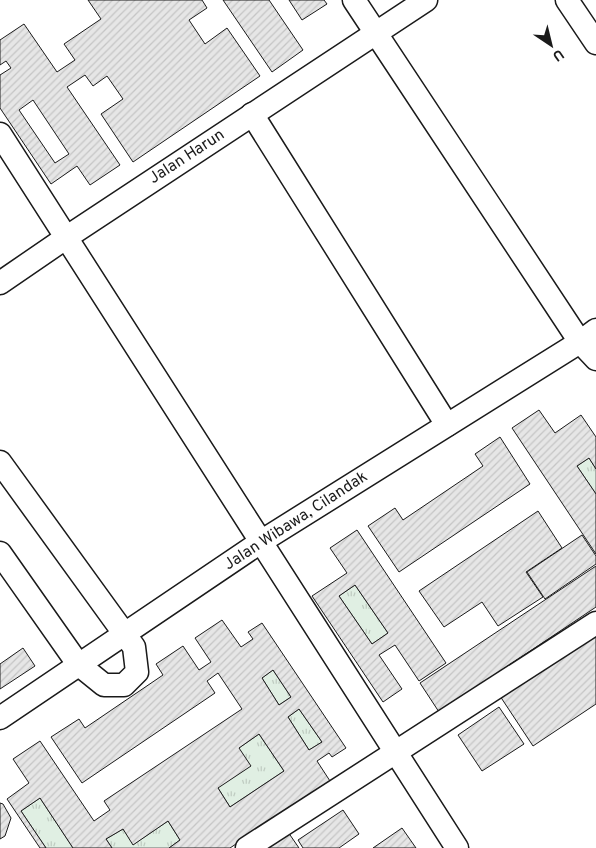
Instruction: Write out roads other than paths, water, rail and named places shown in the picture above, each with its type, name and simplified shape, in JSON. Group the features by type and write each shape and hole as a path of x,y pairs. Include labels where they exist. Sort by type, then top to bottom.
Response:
{"street":[{"path":"354,0 375,33 588,336 596,359"},
{"path":"375,33 426,0"},
{"path":"567,0 596,43"},
{"name":"Jalan Harun","path":"0,282 375,33"},
{"path":"252,114 447,425"},
{"path":"0,134 457,848"},
{"name":"Jalan Wibawa, Cilandak","path":"0,718 262,541 588,336"},
{"path":"0,553 78,664 104,685 124,686 137,672 134,647 4,477"},
{"path":"247,848 596,623"}]}
